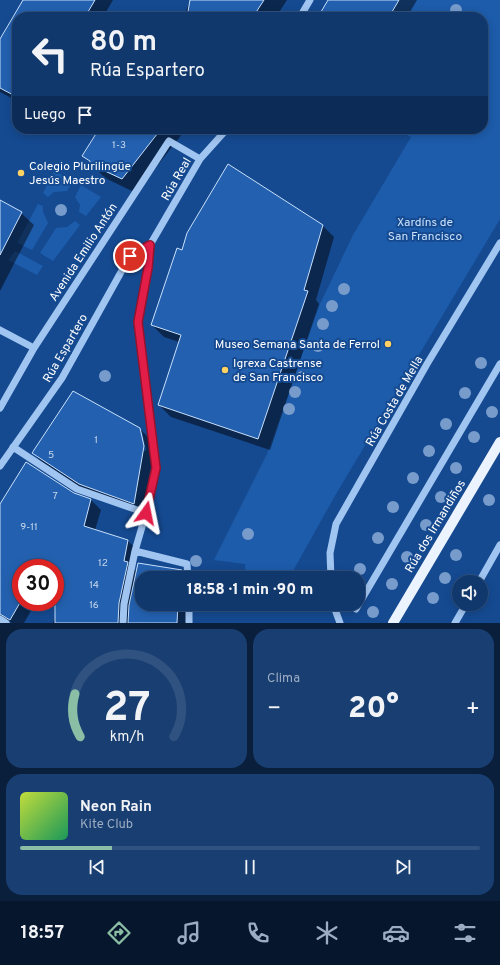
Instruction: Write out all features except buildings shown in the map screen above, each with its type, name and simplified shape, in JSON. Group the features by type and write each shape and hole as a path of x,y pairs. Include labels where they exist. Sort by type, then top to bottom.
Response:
{"main road":[{"name":"Rúa dos Irmandiños","path":"392,623 500,442"}],"street":[{"path":"303,12 310,0"},
{"name":"Rúa Real","path":"150,245 200,159 222,134"},
{"name":"Avenida Emilio Antón","path":"0,408 34,348 169,141 200,159"},
{"name":"Rúa Costa de Mella","path":"331,571 330,553 336,524 500,242"},
{"path":"123,623 124,604 135,551 146,513 156,468 138,322 148,268 150,245"},
{"name":"Rúa Espartero","path":"0,466 62,378 130,256 150,245"},
{"path":"0,330 34,348"},
{"path":"365,594 500,364"},
{"path":"13,447 77,489 146,513"},
{"path":"482,575 500,545"},
{"path":"135,551 187,564 188,571"},
{"path":"189,611 189,623"},
{"path":"336,611 339,622"},
{"path":"455,623 462,611"},
{"path":"0,620 6,623"}],"green space":[{"name":"Xardíns de San Francisco","path":"399,0 500,0 500,219 336,494 293,571 246,571 245,564 214,560 267,454 320,304 353,235 411,137 406,134 488,134 488,12 392,12"},
{"path":"54,171 73,181 67,191 54,192 48,197 43,193"},
{"path":"81,185 101,197 86,216 79,212 80,205 75,197"},
{"path":"38,204 43,206 43,212 48,223 32,250 17,243"},
{"path":"75,221 80,225 53,261 40,253 56,228 67,227"},
{"path":"15,251 43,266 37,275 8,260"}],"place":[{"name":"Colegio Plurilingüe Jesús Maestro","path":"21,173"},
{"name":"Museo Semana Santa de Ferrol","path":"388,344"},
{"name":"Igrexa Castrense de San Francisco","path":"225,370"}],"route":[{"path":"130,256 150,245 148,268 138,322 156,468 146,513"}]}
